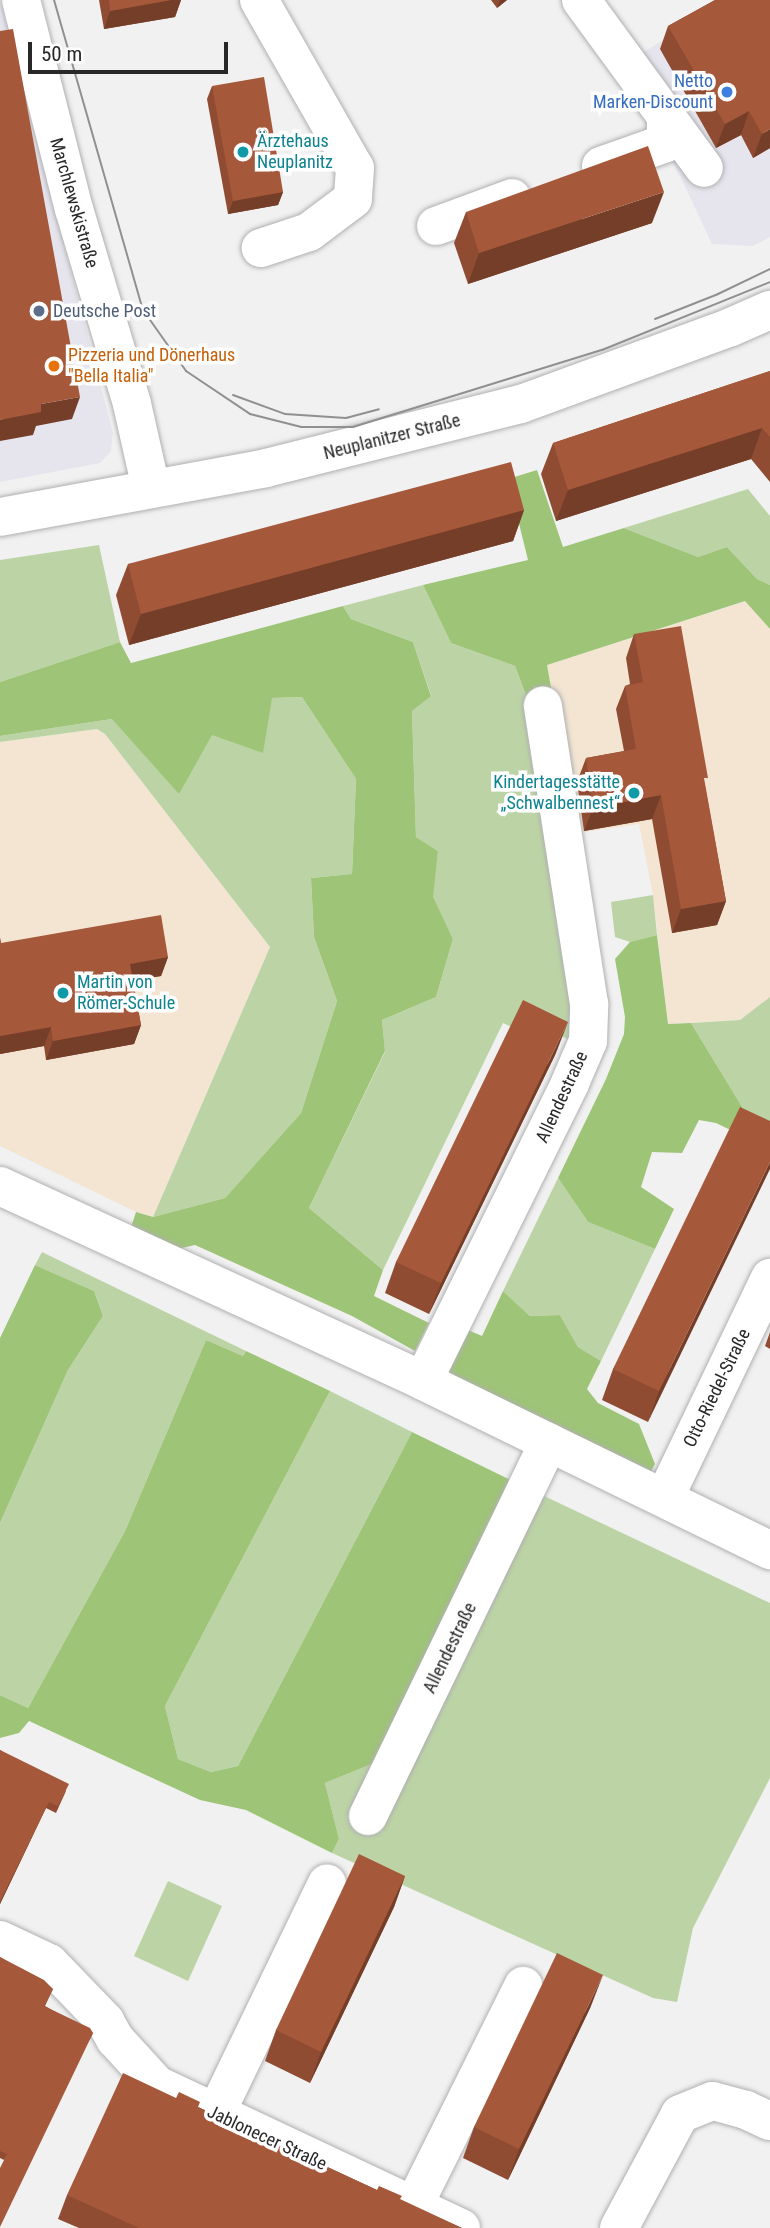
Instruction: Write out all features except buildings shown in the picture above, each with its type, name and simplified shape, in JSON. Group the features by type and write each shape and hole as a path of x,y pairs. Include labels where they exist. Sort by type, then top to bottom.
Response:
{"street":[{"name":"Marchlewskistraße","path":"20,0 74,209 132,404 151,488"},
{"path":"259,0 355,168 353,199 309,232 261,248"},
{"path":"581,0 666,119 704,167"},
{"path":"436,226 666,142 666,119"},
{"name":"Neuplanitzer Straße","path":"0,517 266,468 521,404 731,327 770,310"},
{"name":"Allendestraße","path":"424,1381 588,1041 589,1004 542,706"},
{"path":"0,1186 424,1381 770,1550"},
{"name":"Otto-Riedel-Straße","path":"665,1497 770,1278"},
{"name":"Allendestraße","path":"368,1816 549,1442"},
{"path":"216,2113 327,1883"},
{"name":"Jablonecer Straße","path":"0,1940 50,1964 105,2021 115,2039 157,2085 216,2113 265,2152 332,2182 414,2205 461,2228"},
{"path":"414,2205 523,1986"},
{"path":"619,2228 680,2114 713,2101 746,2110 770,2121"}],"shaded area":[{"path":"0,0 113,433 111,451 100,463 0,482"},
{"path":"730,0 770,0 770,237 753,246 712,244 678,172 617,68"},
{"path":"746,601 770,629 770,997 740,1020 668,1024 653,895 639,824 577,833 546,665"},
{"path":"97,729 105,734 270,947 153,1217 136,1212 0,1146 0,742"}],"green space":[{"path":"537,470 563,547 624,528 698,557 727,547 757,579 770,585 770,629 745,601 547,665 553,699 532,711 515,666 451,643 423,585 528,560 508,479"},
{"path":"748,489 770,516 770,585 757,579 727,547 698,557 624,528"},
{"path":"99,545 120,642 0,682 0,560"},
{"path":"423,585 451,643 515,666 532,711 578,1043 548,1031 544,1042 503,1023 383,1270 309,1208 385,1052 382,1020 436,997 453,939 432,897 438,851 416,837 412,711 431,695 413,642 351,619 343,606"},
{"path":"343,606 351,619 413,642 431,696 412,711 416,837 438,851 433,897 453,939 436,997 382,1020 385,1051 309,1208 383,1270 374,1296 429,1323 415,1351 352,1316 195,1245 173,1250 130,1230 136,1212 153,1217 225,1198 301,1113 337,1001 314,937 311,878 352,874 356,779 302,697 272,698 263,753 212,735 179,794 112,719 0,736 0,682 120,642 131,663"},
{"path":"302,697 356,779 352,874 311,878 314,937 337,1001 301,1113 225,1198 153,1217 270,947 105,734 97,729 0,742 0,736 112,719 212,735 272,698"},
{"path":"653,895 657,935 630,942 615,937 611,902"},
{"path":"657,935 668,1024 691,1023 747,1115 743,1136 716,1123 699,1120 682,1153 652,1152 641,1187 674,1209 655,1249 588,1222 558,1178 606,1079 624,1034 625,1017 615,959 630,942"},
{"path":"770,997 770,1127 747,1115 691,1023 740,1020"},
{"path":"558,1178 588,1222 655,1249 601,1361 578,1347 560,1315 530,1316 503,1291"},
{"path":"42,1252 246,1351 243,1356 206,1340 125,1531 28,1708 0,1695 0,1523 68,1370 103,1316 94,1291 35,1265"},
{"path":"35,1265 94,1291 103,1316 68,1370 0,1523 0,1338"},
{"path":"503,1291 530,1316 560,1315 578,1347 601,1361 587,1389 598,1403 639,1424 655,1464 647,1479 447,1374 468,1330 482,1336"},
{"path":"206,1340 243,1356 246,1351 330,1391 165,1706 178,1759 211,1772 238,1766 412,1432 521,1485 389,1757 325,1783 339,1839 332,1853 246,1810 200,1800 29,1721 19,1733 0,1738 0,1695 28,1708 125,1531"},
{"path":"330,1391 412,1432 238,1766 211,1772 178,1759 165,1706"},
{"path":"521,1485 770,1603 770,1778 693,1928 677,2002 653,1998 332,1853 339,1839 325,1783 389,1757"},
{"path":"168,1881 222,1906 188,1981 134,1956"}],"tram line":[{"path":"54,0 143,310 186,371 250,414 301,427 353,427 602,350 770,282"},
{"path":"655,319 718,294 770,269"},
{"path":"233,395 285,414 346,418 379,409"}],"place":[{"name":"Netto Marken-Discount","path":"727,92"},
{"name":"Ärztehaus Neuplanitz","path":"243,152"},
{"name":"Deutsche Post","path":"39,311"},
{"name":"Pizzeria und Dönerhaus \"Bella Italia\"","path":"54,366"},
{"name":"Kindertagesstätte „Schwalbennest“","path":"634,793"},
{"name":"Martin von Römer-Schule","path":"63,993"}]}
